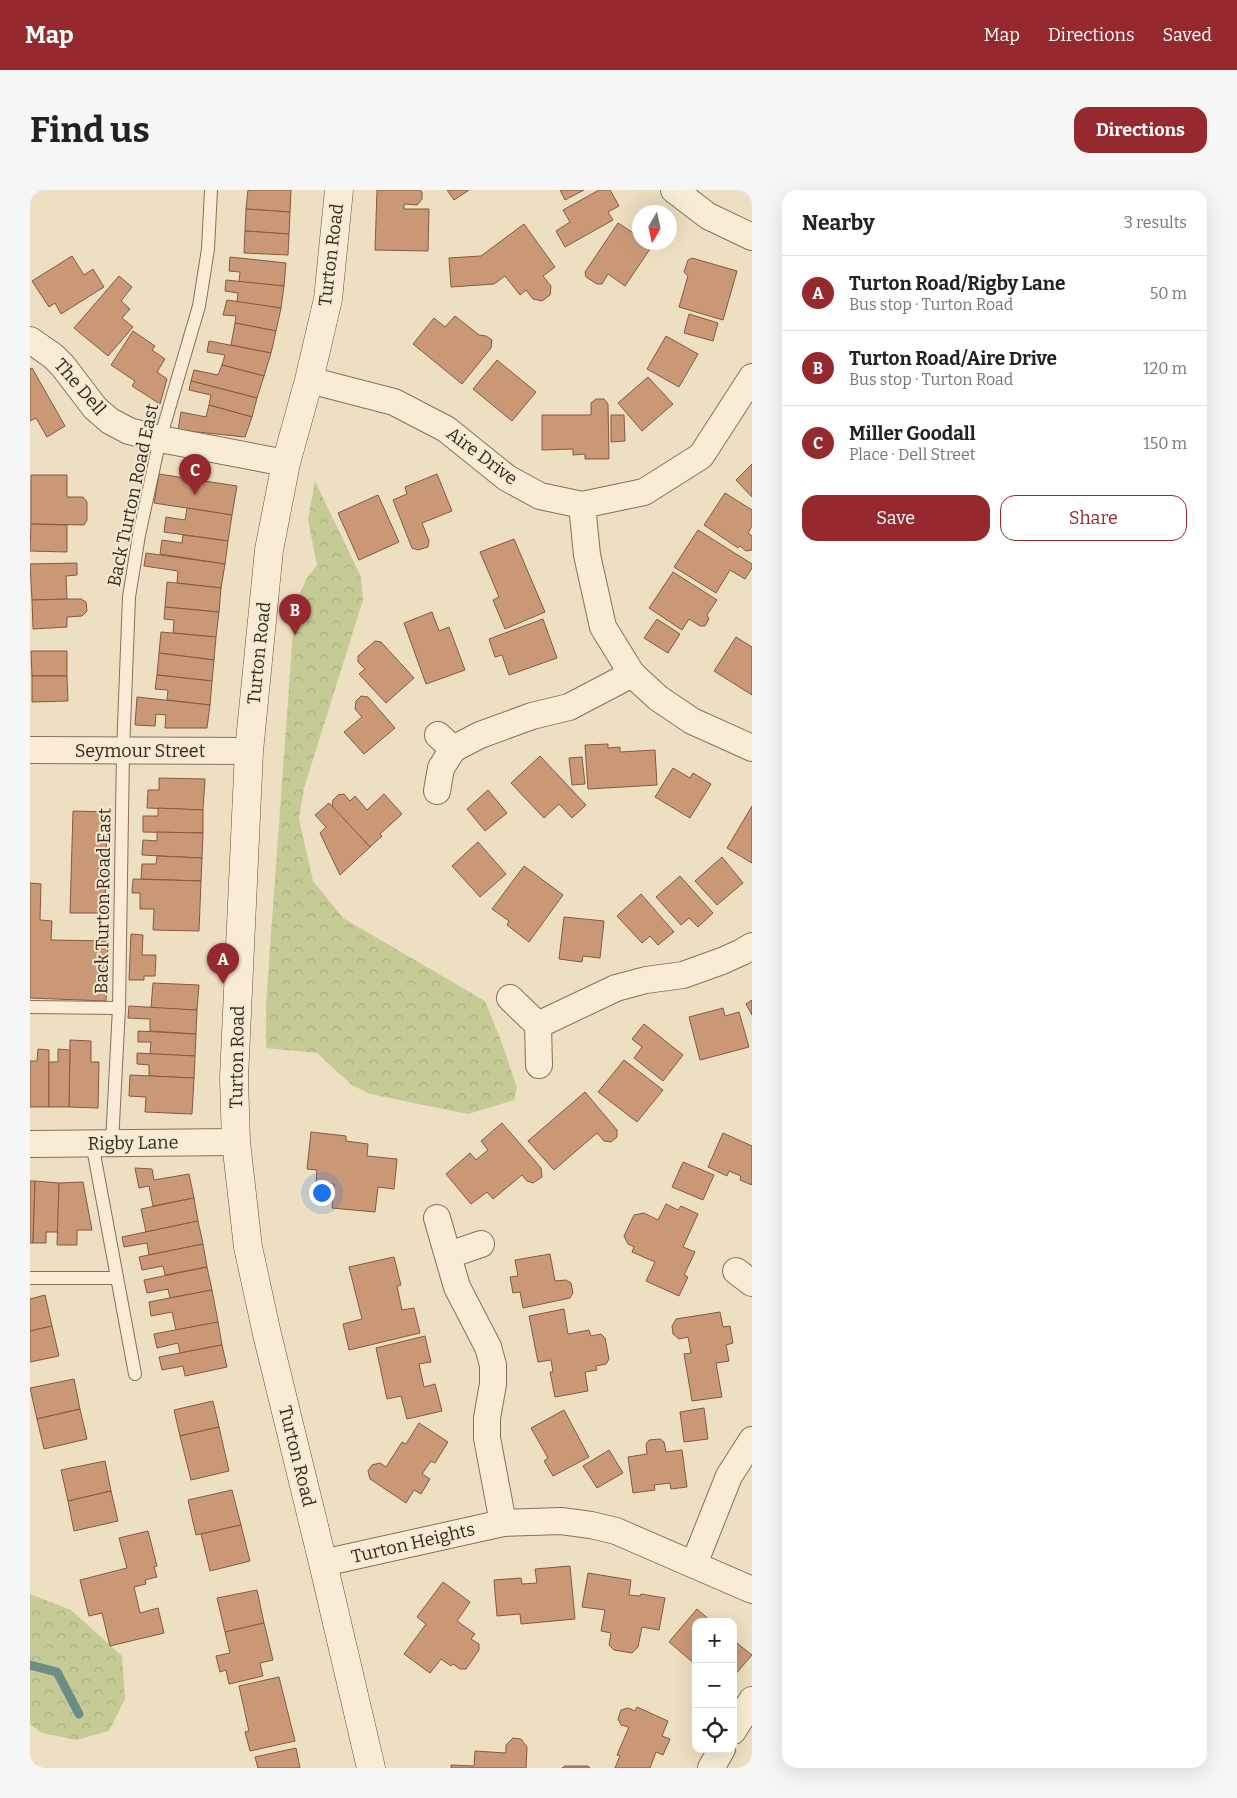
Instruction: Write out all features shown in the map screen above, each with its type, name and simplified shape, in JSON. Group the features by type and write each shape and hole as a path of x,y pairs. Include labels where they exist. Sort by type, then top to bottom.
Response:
{"main road":[{"name":"Turton Road","path":"339,190 328,299 286,463 269,550 250,751 234,1078 236,1142 248,1247 370,1768"}],"street":[{"path":"674,190 708,216 752,237"},
{"name":"The Dell","path":"30,340 53,356 63,366 95,408 110,421 129,432 160,440 286,463"},
{"name":"Aire Drive","path":"308,380 394,402 446,429 508,478 540,496 582,505 644,492 701,456 745,403 752,377"},
{"path":"582,505 587,555 602,627 632,674 658,698 692,721 752,748"},
{"path":"437,791 445,742 480,735 532,716 569,707 632,674"},
{"name":"Seymour Street","path":"30,750 250,751"},
{"path":"538,1025 616,988 646,980 683,975 722,961 752,946"},
{"path":"510,998 538,1025 539,1065"},
{"name":"Rigby Lane","path":"30,1144 236,1142"},
{"path":"437,1218 457,1287 488,1347 493,1365 487,1418 487,1438 503,1523"},
{"path":"449,1255 481,1244"},
{"path":"694,1564 729,1476 752,1440"},
{"name":"Turton Heights","path":"323,1563 503,1523 561,1521 616,1531 752,1590"},
{"path":"737,1724 752,1700"},
{"path":"711,1768 720,1753"}],"lane":[{"name":"Back Turton Road East","path":"135,1374 117,1278 102,1143 119,1008 123,750 129,597 139,536 160,440 198,306 208,249 211,190"},
{"path":"30,1007 119,1008"},
{"path":"30,1278 117,1278"}],"green space":[{"path":"315,481 361,577 363,600 304,788 299,819 313,881 343,918 485,1001 517,1088 514,1100 468,1114 370,1094 352,1085 317,1053 266,1048 266,1003 295,604 307,578 317,565 308,520"},
{"path":"30,1594 71,1610 122,1656 125,1699 109,1731 76,1740 42,1733 30,1724"}],"building":[{"path":"248,190 291,190 290,212 246,209"},
{"path":"377,190 420,190 422,192 422,199 417,205 404,204 404,209 429,209 428,251 375,250"},
{"path":"447,190 469,190 454,200"},
{"path":"560,190 584,190 565,200"},
{"path":"599,190 610,190 619,206 608,212 613,220 565,247 556,231 570,222 563,210"},
{"path":"246,209 290,212 289,234 245,231"},
{"path":"618,223 632,232 632,250 649,250 625,286 608,274 602,284 597,284 586,277 585,272"},
{"path":"524,224 555,267 543,276 551,286 550,295 542,301 533,299 526,290 520,295 505,276 494,284 451,287 449,258 481,256"},
{"path":"245,231 289,234 288,255 244,253"},
{"path":"72,256 84,275 93,269 104,287 61,314 55,303 49,307 32,281"},
{"path":"230,257 286,263 284,286 239,282 240,272 229,271"},
{"path":"692,258 737,271 723,320 679,307 688,276 684,272 688,260"},
{"path":"119,276 132,287 121,301 130,309 122,318 133,327 108,356 74,328"},
{"path":"226,280 284,286 281,308 237,302 238,293 225,291"},
{"path":"227,300 281,308 276,331 235,323 236,316 223,315"},
{"path":"689,314 718,323 713,341 684,333"},
{"path":"455,316 479,335 486,336 492,340 491,348 462,384 413,344 434,318 445,327"},
{"path":"235,323 276,331 271,353 231,345"},
{"path":"133,331 155,346 152,350 165,359 157,372 167,379 160,404 132,386 135,381 111,365"},
{"path":"666,336 698,354 679,387 647,369"},
{"path":"209,341 271,353 264,376 222,365 225,355 207,352"},
{"path":"497,360 536,392 512,421 473,389"},
{"path":"222,365 264,376 257,398 191,381 194,370 218,375"},
{"path":"32,368 65,426 47,437 36,418 30,421 30,369"},
{"path":"648,377 673,404 642,431 618,403"},
{"path":"191,381 257,398 252,417 209,405 211,395 189,390"},
{"path":"596,399 604,399 608,404 609,459 585,459 585,454 573,455 573,449 542,450 542,415 591,415 591,403"},
{"path":"209,405 252,417 245,437 178,430 181,412 206,417"},
{"path":"611,415 624,415 625,441 611,442"},
{"path":"752,464 752,497 736,480"},
{"path":"159,474 237,486 232,515 154,503"},
{"path":"437,474 452,511 422,523 429,541 428,547 418,550 412,548 393,500 407,494 405,487"},
{"path":"31,475 67,475 67,497 83,497 87,502 87,520 84,525 31,524"},
{"path":"725,493 752,510 752,526 748,533 752,536 752,550 746,551 740,546 738,548 704,525"},
{"path":"378,495 399,542 359,560 338,513"},
{"path":"187,508 232,515 228,541 164,532 166,517 185,520"},
{"path":"31,524 67,525 67,552 30,551"},
{"path":"698,530 752,564 752,568 745,579 730,570 716,593 674,567"},
{"path":"183,535 228,541 225,564 160,554 162,540 182,543"},
{"path":"514,539 545,612 505,629 493,600 499,597 480,552"},
{"path":"146,553 225,564 221,588 177,583 178,571 144,566"},
{"path":"77,563 77,575 66,576 67,599 32,600 30,564"},
{"path":"673,572 717,600 707,615 709,619 705,626 700,626 689,619 682,630 649,608"},
{"path":"167,582 221,588 219,612 165,607"},
{"path":"81,599 86,602 87,611 82,616 67,617 67,627 33,629 32,600"},
{"path":"165,607 219,612 216,637 173,633 174,620 164,619"},
{"path":"432,612 439,631 449,627 465,670 426,684 404,623"},
{"path":"543,619 557,658 509,675 502,655 495,657 489,639"},
{"path":"657,619 680,634 668,653 644,638"},
{"path":"161,632 216,637 214,660 159,653"},
{"path":"736,637 752,647 752,695 714,671"},
{"path":"375,641 381,642 414,678 386,703 359,674 365,669 358,662 358,656"},
{"path":"31,651 67,651 67,676 32,676"},
{"path":"159,653 214,660 212,681 157,675"},
{"path":"157,675 212,681 210,705 167,700 168,690 155,689"},
{"path":"32,676 67,676 68,701 32,702"},
{"path":"361,696 368,697 395,728 364,754 344,732 362,717 355,709 356,701"},
{"path":"137,697 210,705 207,728 165,728 166,715 156,714 155,726 135,725"},
{"path":"608,744 608,748 620,747 620,752 655,750 657,785 588,789 585,745"},
{"path":"540,756 586,805 572,818 559,804 544,818 511,783"},
{"path":"582,757 585,784 572,785 569,758"},
{"path":"673,768 690,778 693,773 711,784 690,818 655,797"},
{"path":"159,778 205,779 203,810 147,808 148,790 159,790"},
{"path":"488,790 507,813 485,831 467,809"},
{"path":"344,794 350,801 355,796 367,810 384,794 402,814 380,834 382,836 370,847 332,807 333,800 338,795"},
{"path":"329,803 370,847 340,875 320,833 326,827 315,815"},
{"path":"752,806 752,863 727,848"},
{"path":"158,808 203,810 203,833 143,832 143,816 158,816"},
{"path":"73,811 107,812 105,913 70,913"},
{"path":"157,832 203,833 202,858 142,855 143,840 157,841"},
{"path":"478,842 506,874 480,897 452,866"},
{"path":"157,856 202,858 201,881 141,879 142,864 156,864"},
{"path":"722,857 743,883 717,905 695,881"},
{"path":"524,866 563,895 529,942 507,925 509,921 492,909"},
{"path":"680,876 713,913 698,927 689,918 681,925 656,897"},
{"path":"133,879 201,881 199,931 153,930 154,909 140,909 140,893 132,893"},
{"path":"30,883 41,884 40,920 52,921 51,940 108,941 106,1001 30,998"},
{"path":"641,894 674,932 658,945 650,936 642,943 617,916"},
{"path":"564,917 604,921 600,958 583,956 582,962 559,959"},
{"path":"131,934 143,935 142,955 156,955 155,976 144,976 144,980 129,980"},
{"path":"153,983 199,985 197,1010 151,1008"},
{"path":"752,1000 752,1015 746,1004"},
{"path":"129,1006 197,1010 196,1034 150,1031 150,1019 128,1018"},
{"path":"723,1008 725,1016 739,1012 749,1047 700,1060 689,1017"},
{"path":"644,1024 683,1055 663,1081 634,1058 642,1047 632,1039"},
{"path":"138,1031 196,1034 195,1056 150,1054 151,1042 138,1042"},
{"path":"70,1040 91,1041 91,1062 99,1062 98,1108 69,1107"},
{"path":"38,1049 49,1050 49,1107 30,1107 30,1061 37,1061"},
{"path":"58,1049 70,1050 69,1107 49,1107 49,1062 58,1062"},
{"path":"137,1053 195,1056 194,1078 149,1076 149,1065 137,1064"},
{"path":"624,1060 663,1090 637,1122 598,1092"},
{"path":"130,1075 194,1078 192,1114 145,1112 146,1097 129,1096"},
{"path":"585,1092 617,1130 617,1137 611,1142 604,1141 597,1133 554,1170 528,1141"},
{"path":"502,1123 541,1168 542,1177 533,1183 527,1181 522,1175 493,1199 487,1192 471,1204 446,1174 470,1153 476,1160 488,1150 481,1141"},
{"path":"311,1132 346,1136 346,1141 368,1144 367,1156 397,1159 394,1189 378,1187 375,1212 332,1208 334,1184 316,1182 317,1170 307,1169"},
{"path":"723,1133 752,1146 752,1185 740,1180 741,1176 729,1171 727,1176 708,1167"},
{"path":"683,1162 714,1175 703,1200 672,1187"},
{"path":"135,1168 152,1169 154,1180 189,1174 194,1198 153,1206 149,1186 139,1188"},
{"path":"30,1181 35,1181 33,1243 30,1243"},
{"path":"35,1181 59,1183 58,1232 46,1232 46,1243 33,1243"},
{"path":"83,1182 92,1230 77,1230 77,1245 57,1245 59,1183"},
{"path":"194,1198 198,1221 146,1232 141,1209"},
{"path":"666,1204 678,1210 681,1206 698,1214 683,1247 695,1252 684,1275 688,1277 679,1296 646,1281 655,1262 632,1252 634,1247 628,1244 624,1236 634,1215 644,1213 658,1220"},
{"path":"198,1221 203,1244 149,1255 147,1243 124,1247 122,1237"},
{"path":"203,1244 207,1267 165,1275 163,1266 142,1270 139,1257"},
{"path":"550,1254 555,1281 566,1280 571,1283 573,1293 570,1298 523,1308 520,1292 513,1293 510,1277 518,1276 515,1260"},
{"path":"394,1257 401,1285 397,1286 402,1310 414,1308 420,1333 349,1350 343,1324 362,1319 349,1267"},
{"path":"207,1267 212,1290 170,1298 168,1289 147,1293 144,1280"},
{"path":"212,1290 218,1322 176,1330 172,1312 151,1316 149,1302"},
{"path":"45,1295 52,1326 30,1331 30,1299"},
{"path":"564,1309 568,1334 589,1330 591,1336 601,1334 605,1338 609,1359 606,1364 596,1366 597,1370 585,1372 588,1391 555,1397 550,1372 553,1372 551,1360 538,1362 529,1316"},
{"path":"720,1312 723,1327 730,1326 733,1343 726,1345 729,1361 716,1363 722,1397 692,1401 684,1354 691,1353 688,1337 679,1339 673,1334 672,1326 676,1319"},
{"path":"218,1322 222,1345 180,1353 178,1343 157,1348 154,1334"},
{"path":"52,1326 59,1356 30,1362 30,1331"},
{"path":"425,1336 431,1362 419,1364 424,1387 435,1384 442,1411 407,1419 401,1396 387,1399 376,1348"},
{"path":"222,1345 227,1367 185,1376 183,1366 162,1370 159,1357"},
{"path":"74,1379 80,1409 37,1419 30,1388"},
{"path":"213,1401 219,1427 180,1436 174,1410"},
{"path":"704,1408 708,1439 684,1442 680,1412"},
{"path":"80,1409 87,1439 44,1449 37,1419"},
{"path":"564,1410 589,1457 553,1476 544,1461 548,1458 531,1428"},
{"path":"419,1423 448,1442 435,1463 431,1461 422,1474 430,1479 421,1494 414,1490 406,1503 370,1479 368,1471 372,1465 380,1463 386,1467 402,1442 406,1444"},
{"path":"219,1427 229,1471 191,1480 180,1436"},
{"path":"660,1439 664,1442 666,1452 682,1450 687,1487 671,1489 670,1483 654,1485 655,1490 633,1493 628,1457 647,1454 646,1444 649,1440"},
{"path":"609,1450 623,1473 597,1488 583,1466"},
{"path":"105,1461 111,1491 68,1501 61,1470"},
{"path":"232,1490 241,1525 196,1535 188,1500"},
{"path":"111,1491 118,1521 74,1531 68,1501"},
{"path":"241,1525 250,1561 210,1571 201,1534"},
{"path":"148,1531 157,1566 154,1567 157,1577 145,1580 146,1584 134,1587 140,1613 158,1608 164,1633 110,1646 102,1613 89,1616 80,1580 127,1568 119,1538"},
{"path":"570,1566 575,1619 521,1624 520,1614 497,1616 494,1580 521,1578 522,1584 537,1583 535,1569"},
{"path":"588,1573 631,1580 629,1595 640,1596 641,1594 665,1598 659,1630 642,1627 638,1647 632,1653 614,1650 609,1645 611,1633 601,1631 605,1610 582,1607"},
{"path":"443,1582 470,1602 457,1621 475,1634 471,1639 479,1644 479,1650 466,1669 460,1669 453,1664 451,1666 441,1659 430,1673 404,1654 426,1624 417,1617"},
{"path":"257,1590 264,1623 225,1632 217,1598"},
{"path":"697,1609 707,1618 692,1618 692,1662 669,1642"},
{"path":"264,1623 273,1660 260,1663 263,1676 229,1684 226,1670 220,1672 216,1656 230,1653 225,1632"},
{"path":"737,1643 752,1655 737,1672"},
{"path":"279,1677 295,1741 250,1751 245,1732 249,1731 239,1686"},
{"path":"637,1707 668,1721 662,1736 670,1739 663,1755 656,1752 650,1768 615,1768 620,1756 617,1755 629,1727 621,1725 618,1719 621,1710 628,1708 635,1711"},
{"path":"513,1738 521,1739 527,1747 526,1768 451,1768 451,1765 474,1766 475,1751 506,1753 506,1745"},
{"path":"296,1748 300,1768 258,1768 255,1757"},
{"path":"565,1766 588,1766 590,1768 562,1768"}],"waterway":[{"path":"30,1665 57,1672 79,1714"}],"place":[{"name":"Miller Goodall","path":"195,495"},
{"name":"Turton Road/Aire Drive","path":"295,635"},
{"name":"Turton Road/Rigby Lane","path":"223,984"}]}
